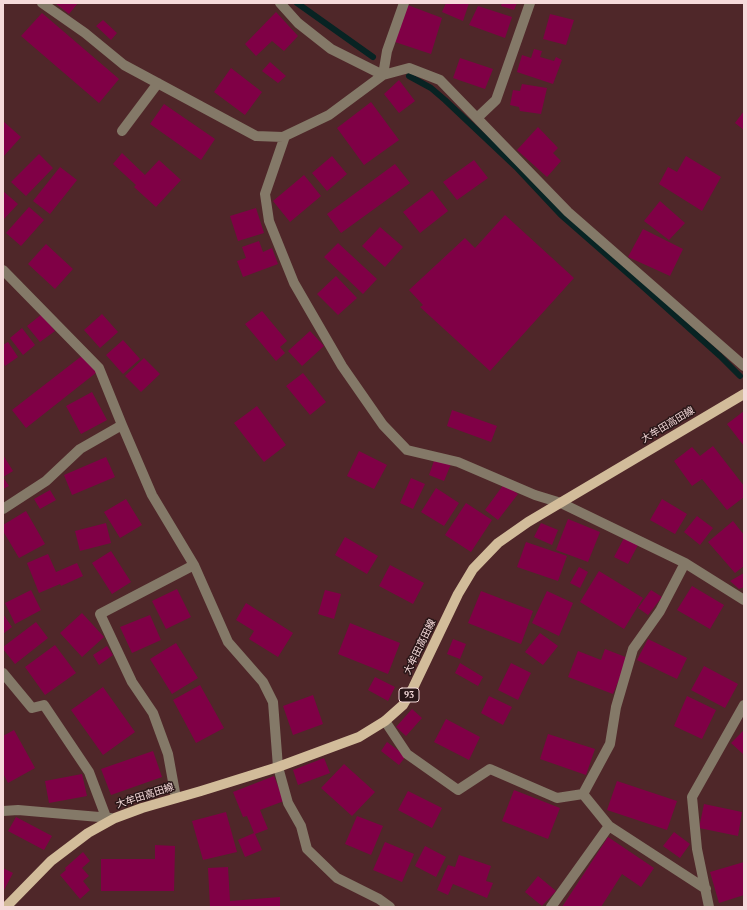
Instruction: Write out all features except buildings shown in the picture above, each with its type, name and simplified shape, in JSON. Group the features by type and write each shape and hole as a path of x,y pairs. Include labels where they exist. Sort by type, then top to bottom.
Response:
{"main road":[{"name":"大牟田高田線","path":"6,907 51,861 110,818 278,767 359,737 385,722 403,706 407,700 458,594 473,569 498,543 528,522 744,394"}],"street":[{"path":"42,3 85,33 124,65 256,136 283,137 329,115 382,76 409,68 440,80 568,212 744,366"},
{"path":"280,3 298,23 331,49 382,76"},
{"path":"382,76 387,51 404,3"},
{"path":"477,118 496,100 530,3"},
{"path":"122,131 158,83"},
{"path":"285,136 265,194 269,221 294,283 342,366 383,424 407,450 458,462 535,495 561,503 685,563 744,600"},
{"path":"3,270 99,368 152,495 194,565 228,642 263,682 274,702 278,767 288,803 301,826 307,849 337,878 379,899 390,907"},
{"path":"3,509 46,481 80,450 122,425"},
{"path":"583,794 610,744 616,707 634,649 660,611 685,563"},
{"path":"176,798 168,754 153,713 132,682 100,614 194,565"},
{"path":"3,673 32,708 44,706 89,772 110,818 18,810 3,811"},
{"path":"710,907 697,848 692,796 744,705"},
{"path":"385,722 407,754 458,790 490,769 557,798 583,794"},
{"path":"583,794 609,826 706,889"},
{"path":"551,907 609,826"}],"waterway":[{"path":"297,3 373,57"},
{"path":"409,76 431,88 445,100 516,167 561,215 720,356 740,376"}]}
